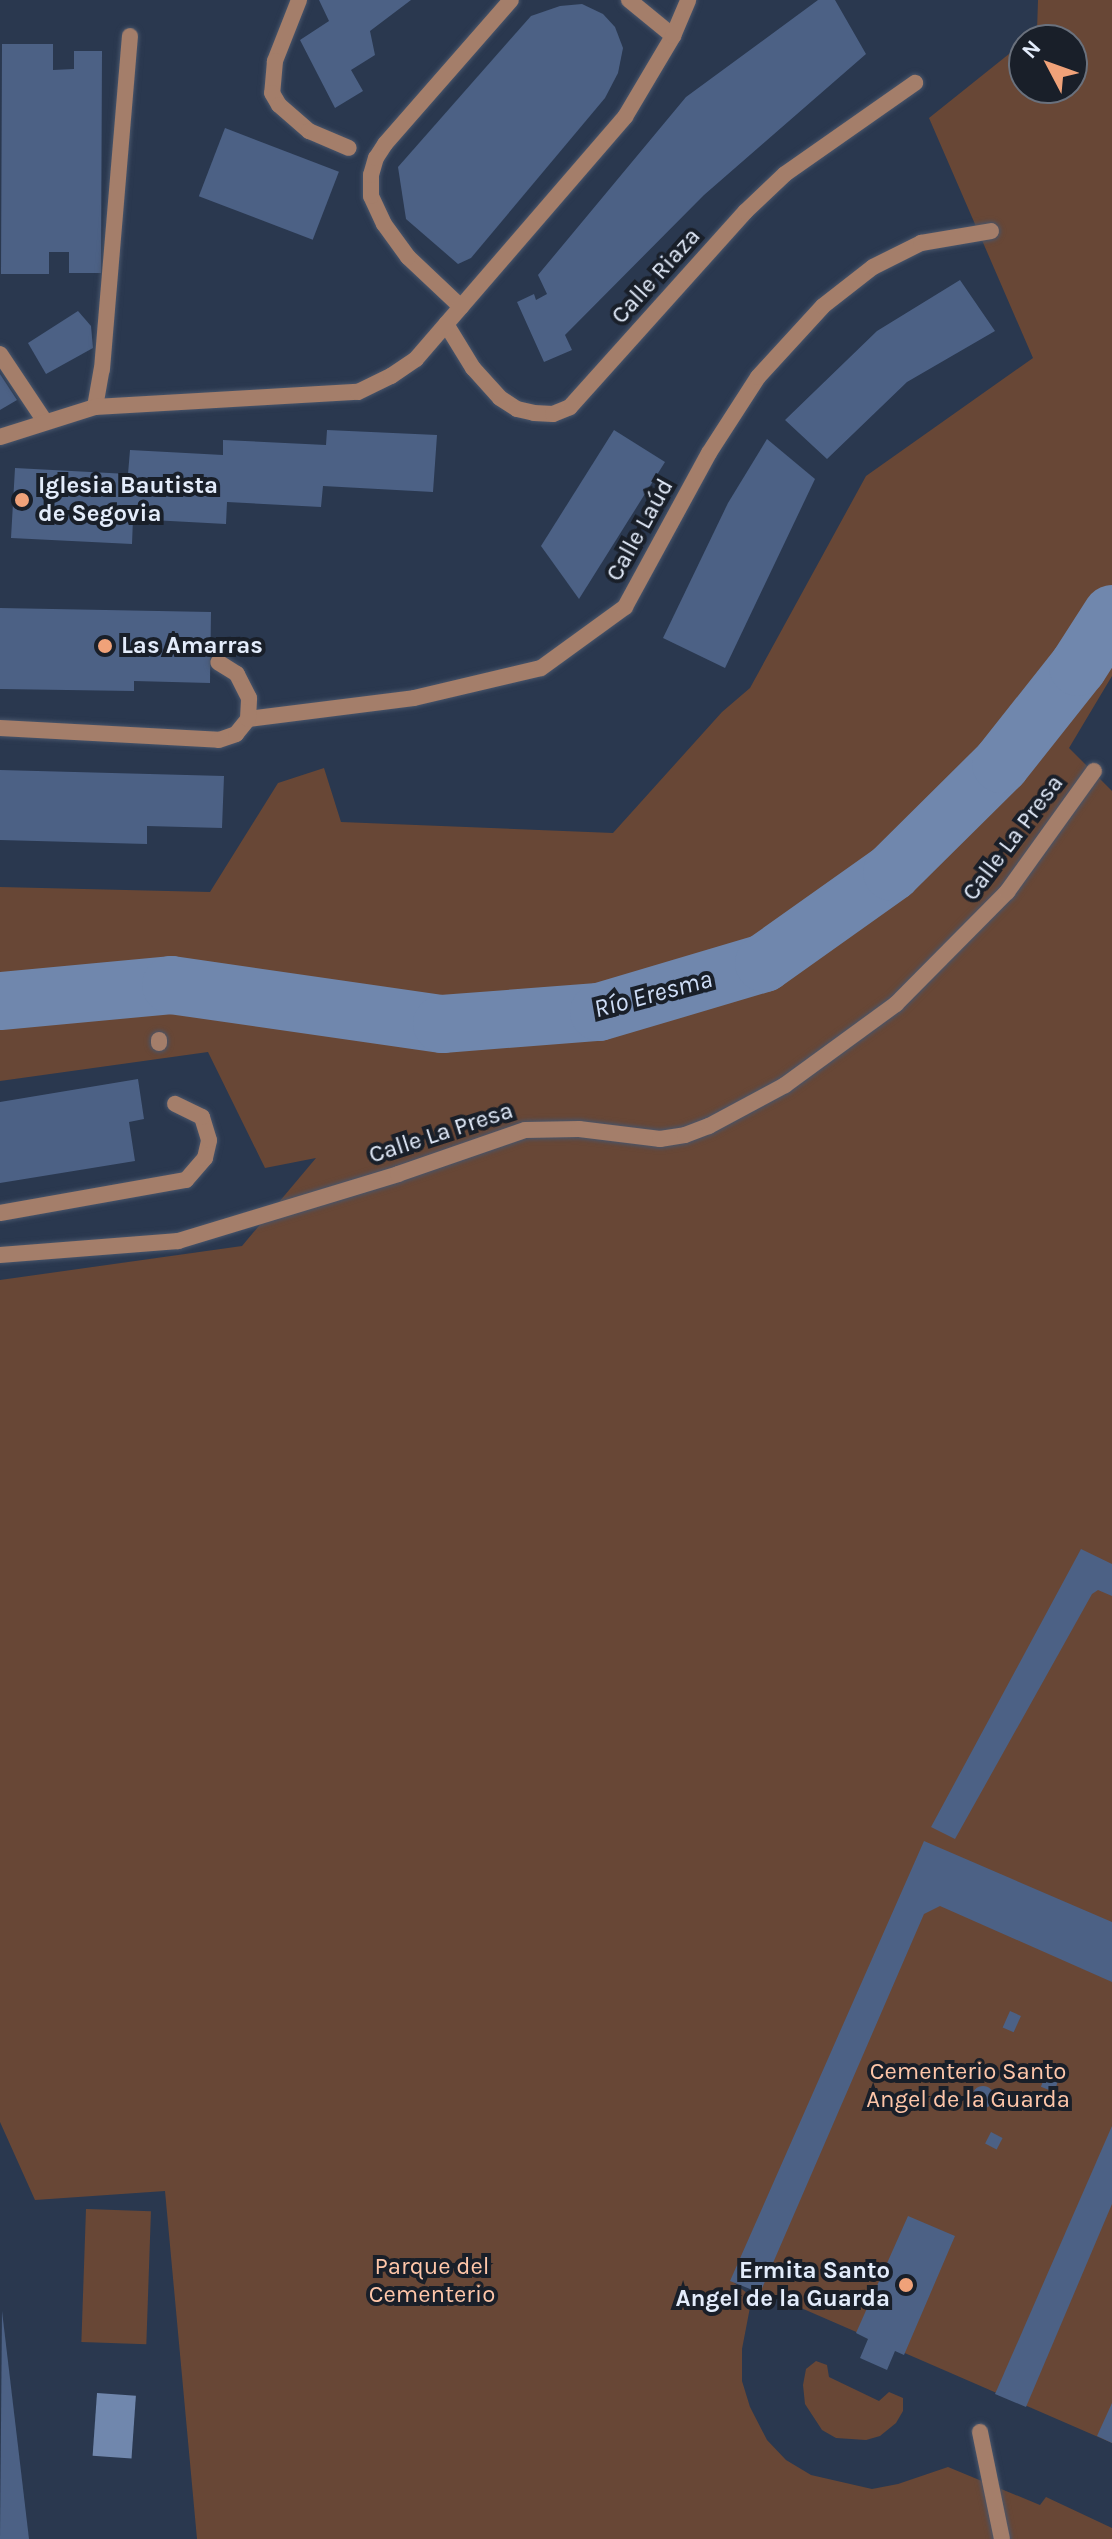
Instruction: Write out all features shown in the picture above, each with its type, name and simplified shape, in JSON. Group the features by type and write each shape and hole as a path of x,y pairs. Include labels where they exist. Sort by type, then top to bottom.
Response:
{"street":[{"path":"299,0 275,61 272,93 279,105 309,131 349,148"},
{"path":"461,307 408,257 384,224 371,196 371,175 385,144 511,0"},
{"path":"629,0 673,36"},
{"path":"0,437 44,420 95,407 358,392 391,376 416,359 625,117 673,36 688,0"},
{"path":"95,407 102,369 130,36"},
{"name":"Calle Riaza","path":"446,324 473,368 500,398 517,409 534,413 553,414 570,407 785,174 915,83"},
{"name":"Calle Laúd","path":"0,728 219,740 236,734 248,719 414,698 541,668 625,607 709,453 758,377 823,306 873,267 921,243 991,231"},
{"path":"0,354 44,420"},
{"path":"218,662 237,674 246,686 248,719"},
{"name":"Calle La Presa","path":"0,1255 178,1241 398,1174 525,1130 579,1129 660,1139 685,1135 709,1126 785,1085 896,1004 1007,892 1094,771"},
{"path":"0,1213 186,1180 205,1158 209,1140 202,1117 175,1104"},
{"path":"980,2432 1002,2539"}],"green space":[{"path":"1038,0 1112,0 1112,676 1069,748 1112,791 1112,2443 762,2291 734,2283 752,2297 742,2349 742,2381 750,2407 767,2440 786,2460 811,2475 872,2489 898,2484 948,2467 1040,2505 1046,2497 1112,2528 1112,2539 197,2539 165,2191 35,2200 0,2122 0,1280 242,1246 316,1158 265,1168 208,1052 0,1081 0,887 210,892 278,783 324,768 341,822 613,833 722,712 750,688 866,476 1033,358 929,118 1008,55 1008,104 1088,104 1088,24 1037,24"},
{"path":"86,2209 151,2211 146,2344 81,2342"},
{"path":"816,2361 827,2365 829,2377 879,2401 889,2392 903,2398 903,2411 896,2423 880,2436 866,2440 836,2438 822,2430 805,2404 803,2385 806,2369"}],"water":[{"path":"97,2393 136,2396 132,2459 93,2456"}],"building":[{"path":"319,0 411,0 370,31 375,55 351,70 363,91 335,108 300,40 329,21"},
{"path":"818,0 835,0 866,54 704,195 565,335 572,350 544,362 517,302 534,294 536,300 547,294 538,275 686,97"},
{"path":"582,4 603,14 615,27 623,48 618,73 605,98 471,258 458,264 406,219 398,167 531,16 560,6"},
{"path":"2,44 53,44 53,70 74,69 74,51 102,51 101,273 69,273 69,252 49,252 49,274 1,274"},
{"path":"225,128 339,172 313,240 199,196"},
{"path":"960,280 995,331 907,382 827,459 785,420 877,331"},
{"path":"78,311 91,326 93,348 46,374 28,343"},
{"path":"0,374 17,400 0,410"},
{"path":"327,430 437,435 433,492 323,486 321,507 227,502 226,524 133,519 132,544 11,538 15,468 128,474 130,450 223,455 223,440 326,445"},
{"path":"614,430 665,462 579,599 541,546"},
{"path":"767,439 815,479 725,668 663,638 728,503"},
{"name":"Las Amarras","path":"0,608 211,612 210,683 134,681 134,691 0,689"},
{"path":"0,770 224,776 222,828 147,826 147,844 0,840"},
{"path":"138,1079 144,1119 129,1122 135,1161 0,1183 0,1102"},
{"path":"1081,1549 1112,1564 1112,1596 1098,1590 1092,1594 955,1839 931,1827"},
{"path":"924,1841 1112,1922 1112,1982 940,1906 924,1914 760,2293 730,2281"},
{"path":"1010,2011 1021,2016 1014,2032 1003,2027"},
{"path":"1047,2071 1060,2076 1054,2092 1041,2087"},
{"path":"983,2086 991,2089 994,2097 991,2105 983,2108 975,2105 972,2097 975,2089"},
{"path":"1112,2126 1112,2204 1026,2407 995,2394"},
{"path":"991,2132 1003,2138 997,2149 985,2144"},
{"name":"Ermita Santo Angel de la Guarda","path":"908,2216 955,2236 904,2355 895,2351 887,2370 860,2358 868,2339 856,2333"},
{"path":"2,2311 29,2539 0,2539"},
{"path":"1112,2403 1112,2443 1097,2436"}],"waterway":[{"name":"Río Eresma","path":"0,1001 171,985 442,1024 599,1012 764,963 892,872 1001,764 1078,667 1112,614"}],"place":[{"name":"Iglesia Bautista de Segovia","path":"22,500"},
{"name":"Las Amarras","path":"105,646"},
{"name":"Ermita Santo Angel de la Guarda","path":"906,2285"}],"park label":[{"name":"Cementerio Santo Angel de la Guarda","path":"968,2086"},
{"name":"Parque del Cementerio","path":"432,2281"}]}
